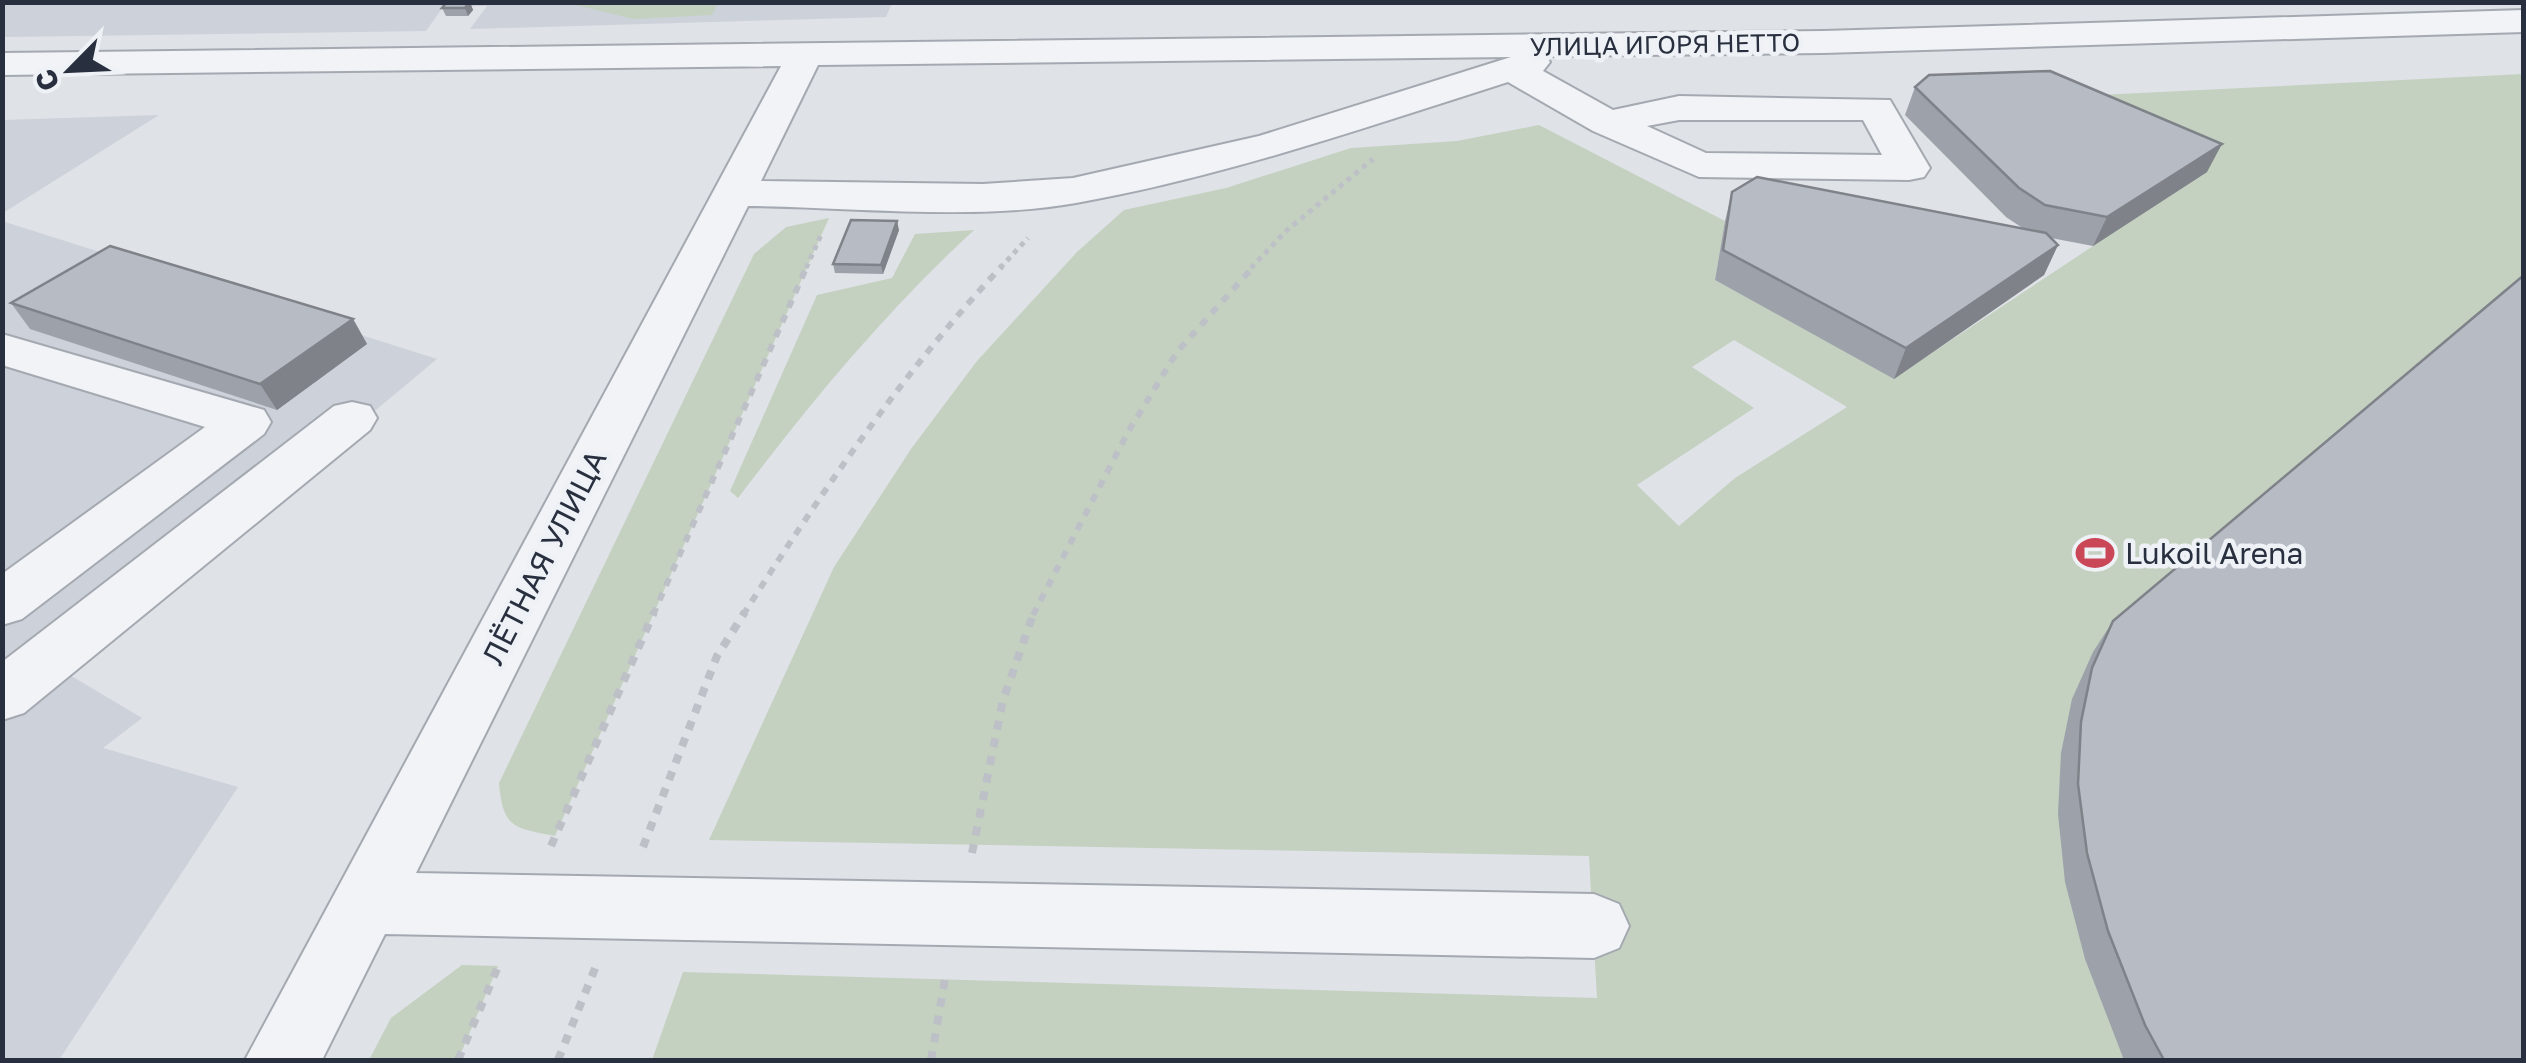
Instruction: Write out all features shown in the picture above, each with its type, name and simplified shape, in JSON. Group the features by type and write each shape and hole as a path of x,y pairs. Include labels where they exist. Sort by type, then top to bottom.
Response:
{"street":[{"path":"2060,2 2193,32"},
{"name":"УЛИЦА ИГОРЯ НЕТТО","path":"21,64 1576,45 1822,25 2193,32 2524,20"},
{"path":"733,193 983,198 1073,192 1270,145 1513,69 1576,45"},
{"name":"ЛЁТНАЯ УЛИЦА","path":"283,1060 806,53"},
{"path":"2,95 21,64"},
{"path":"1513,69 1607,123 1699,165 1909,168 1876,108 1678,108 1607,123"},
{"path":"2,349 246,422 2,604"},
{"path":"2,696 352,418"},
{"path":"2,616 67,644"},
{"path":"364,903 1594,926"}],"path":[{"path":"931,1060 1004,700 1040,595 1128,432 1177,352 1286,231 1375,157"},
{"path":"555,836 829,218"},
{"path":"646,838 717,656 820,494 962,309 1034,232"},
{"path":"558,1060 600,953"},
{"path":"458,1060 498,966"}],"shaded area":[{"path":"2,3 892,3 886,17 470,29 487,6 443,7 426,31 3,37"},
{"path":"159,115 3,213 3,120"},
{"path":"2,221 437,359 63,671 142,718 103,748 238,787 59,1060 3,1060"}],"green space":[{"path":"568,3 718,3 712,15 633,19"},
{"path":"2523,74 2523,1060 652,1060 683,972 1597,998 1589,856 709,840 834,567 911,449 977,361 1077,252 1124,210 1226,188 1351,148 1457,141 1539,125 1725,221 1715,280 1894,378 2093,246 2038,98","holes":["1734,340 1847,407 1735,478 1679,526 1637,485 1754,408 1692,367"]},
{"path":"829,218 555,836 520,828 504,810 499,783 754,254 786,227"},
{"path":"974,230 850,359 738,498 730,491 817,295 892,278 915,234"},
{"path":"462,965 498,966 458,1060 369,1060 391,1018"}],"building":[{"path":"447,2 469,2 465,8 442,8"},
{"path":"2050,71 2222,144 2107,217 2045,205 2019,188 1915,87 1929,75"},
{"path":"1757,177 2046,233 2058,245 1906,348 1723,250 1732,192"},
{"path":"851,220 897,221 881,265 833,264"},
{"path":"110,246 353,319 260,384 11,303"},
{"path":"2524,275 2524,1060 2164,1060 2145,1025 2108,931 2087,853 2078,784 2081,722 2092,668 2113,621"}],"place":[{"name":"Lukoil Arena","path":"2095,553"}]}
